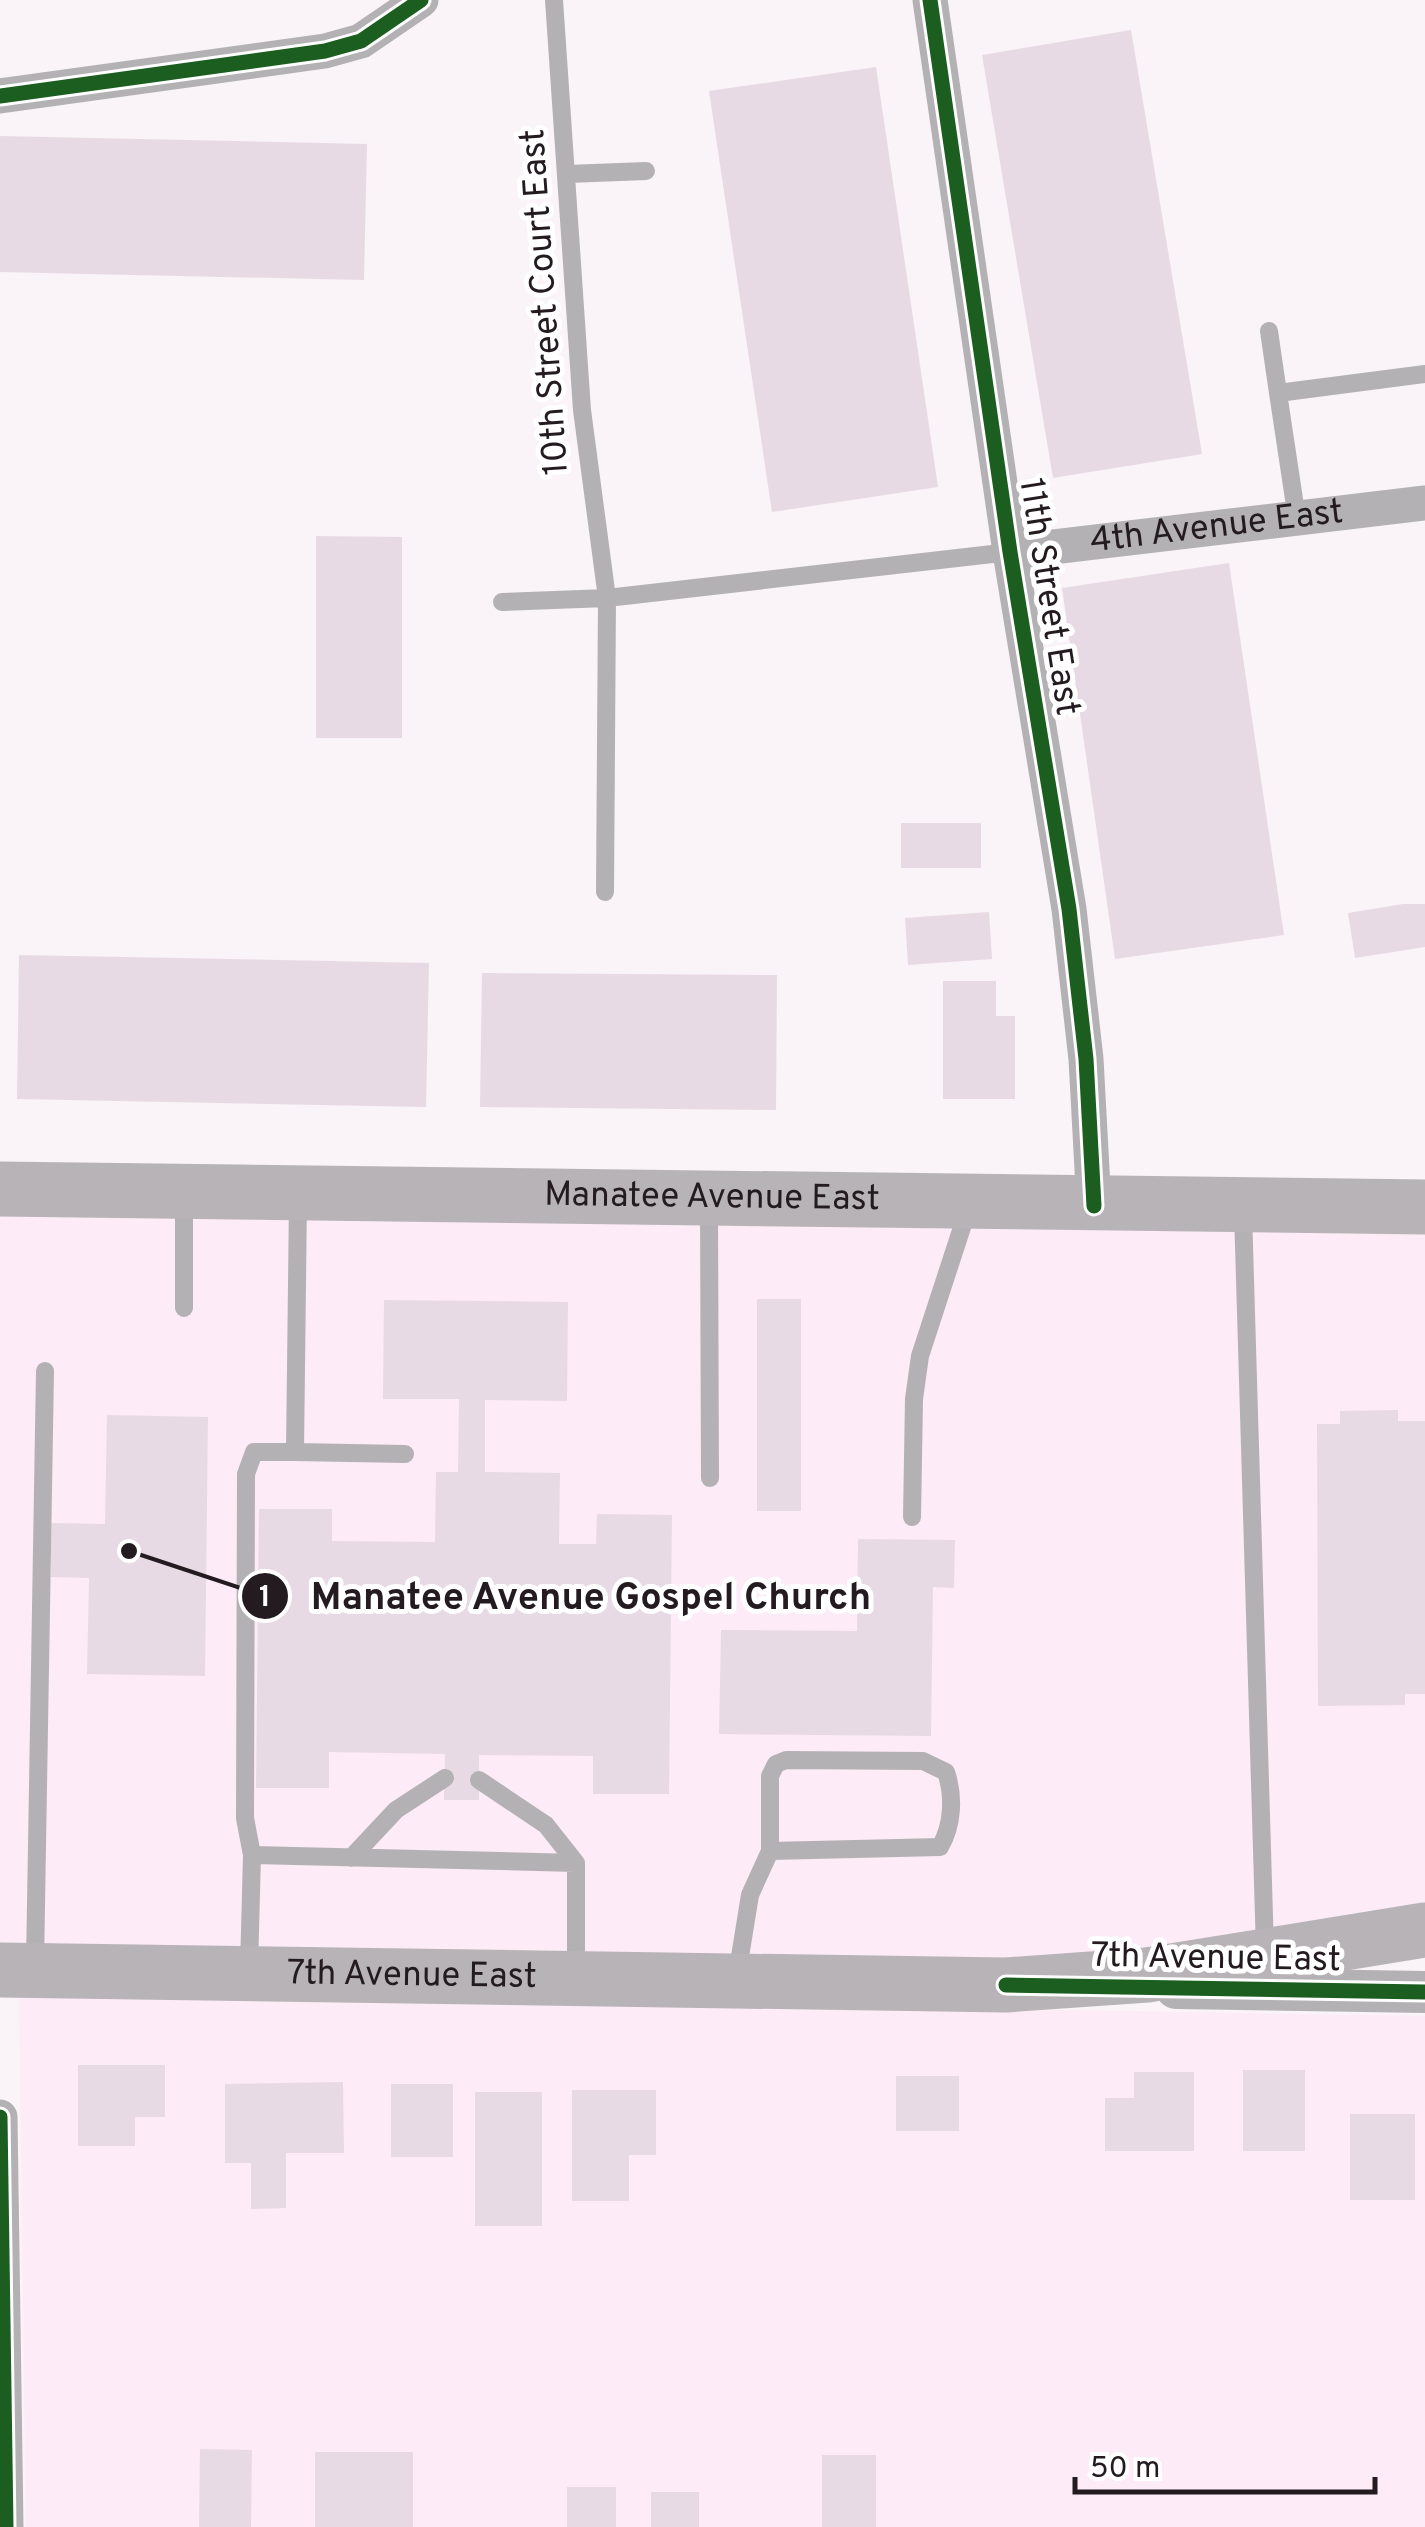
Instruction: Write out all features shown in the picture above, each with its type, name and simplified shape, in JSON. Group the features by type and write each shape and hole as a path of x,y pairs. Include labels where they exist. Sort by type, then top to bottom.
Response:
{"main road":[{"name":"Manatee Avenue East","path":"0,1189 1094,1206 1425,1207"},
{"path":"1266,1974 1425,1930"},
{"name":"7th Avenue East","path":"17,1970 1006,1985 1147,1976 1266,1974"}],"street":[{"path":"0,96 325,51 362,41 421,0"},
{"name":"11th Street East","path":"930,0 1010,552 1069,910 1086,1059 1094,1206"},
{"name":"4th Avenue East","path":"1010,552 1425,504"},
{"name":"7th Avenue East","path":"1266,1974 1425,1992"},
{"path":"0,2117 6,2527"}],"lane":[{"name":"10th Street Court East","path":"554,0 582,410 607,598"},
{"path":"568,174 646,172"},
{"path":"1269,332 1296,519"},
{"path":"1278,393 1425,374"},
{"path":"502,602 607,598 1010,552"},
{"path":"605,892 607,598"},
{"path":"184,1192 184,1308"},
{"path":"294,1452 298,1194"},
{"path":"710,1200 710,1478"},
{"path":"912,1517 914,1399 920,1356 950,1253 970,1204"},
{"path":"1243,1206 1266,1974"},
{"path":"17,1970 45,1371"},
{"path":"249,1974 252,1855 245,1818 246,1474 254,1452 404,1454"},
{"path":"737,1981 750,1895 770,1851 770,1776 776,1764 786,1760 923,1761 946,1772 950,1822 940,1847 770,1851"},
{"path":"351,1858 396,1810 445,1778"},
{"path":"478,1780 546,1826 576,1863 576,1979"},
{"path":"252,1855 576,1863"}],"shaded area":[{"path":"0,1213 1425,1231 1425,1906 1262,1937 1005,1961 0,1947"},
{"path":"19,1993 1425,2016 1425,2527 26,2527"}],"building":[{"path":"1131,30 1202,454 1053,478 982,55"},
{"path":"876,67 938,487 772,512 709,91"},
{"path":"0,136 367,144 364,280 0,272"},
{"path":"316,536 402,537 402,738 316,738"},
{"path":"1229,563 1284,935 1115,959 1062,588"},
{"path":"901,823 981,823 981,868 901,868"},
{"path":"1425,904 1425,947 1355,958 1348,913"},
{"path":"989,912 992,959 908,965 905,918"},
{"path":"19,955 429,963 426,1107 17,1099"},
{"path":"482,973 777,975 776,1110 480,1107"},
{"path":"943,981 996,981 996,1016 1015,1016 1015,1099 943,1099"},
{"path":"757,1299 801,1299 801,1511 757,1511"},
{"path":"384,1300 568,1302 567,1401 485,1400 485,1472 560,1473 559,1544 596,1544 597,1514 672,1515 669,1794 593,1794 593,1756 479,1755 479,1800 444,1800 445,1754 329,1752 329,1788 256,1788 259,1509 332,1509 332,1541 435,1542 436,1472 458,1472 459,1399 383,1399"},
{"path":"1398,1410 1398,1421 1425,1421 1425,1694 1405,1694 1405,1705 1318,1706 1317,1424 1340,1424 1340,1411"},
{"path":"107,1415 208,1417 205,1676 87,1674 89,1578 51,1577 51,1523 105,1524"},
{"path":"858,1539 955,1540 954,1588 933,1587 931,1736 719,1734 721,1630 857,1631"},
{"path":"78,2065 165,2065 165,2117 135,2117 135,2146 78,2146"},
{"path":"1243,2070 1305,2070 1305,2151 1243,2151"},
{"path":"1134,2072 1194,2072 1194,2151 1105,2151 1105,2098 1134,2098"},
{"path":"896,2076 959,2076 959,2131 896,2131"},
{"path":"343,2082 344,2153 286,2153 286,2208 251,2209 251,2163 225,2163 225,2084"},
{"path":"391,2084 453,2084 453,2157 391,2157"},
{"path":"572,2090 656,2090 656,2155 629,2155 629,2201 572,2201"},
{"path":"475,2092 542,2092 542,2226 475,2226"},
{"path":"1350,2114 1415,2114 1415,2200 1350,2200"},
{"path":"200,2449 252,2450 251,2527 199,2527"},
{"path":"315,2452 413,2452 413,2527 315,2527"},
{"path":"822,2455 876,2455 876,2527 822,2527"},
{"path":"567,2487 616,2487 616,2527 567,2527"},
{"path":"651,2492 699,2492 699,2527 651,2527"}],"cycle path":[{"path":"0,96 325,51 361,41 421,0"},
{"path":"930,0 1010,552 1069,909 1086,1059 1094,1206"},
{"path":"1006,1985 1425,1992"},
{"path":"0,2117 6,2527"}],"place":[{"name":"Manatee Avenue Gospel Church","path":"129,1551"}]}
